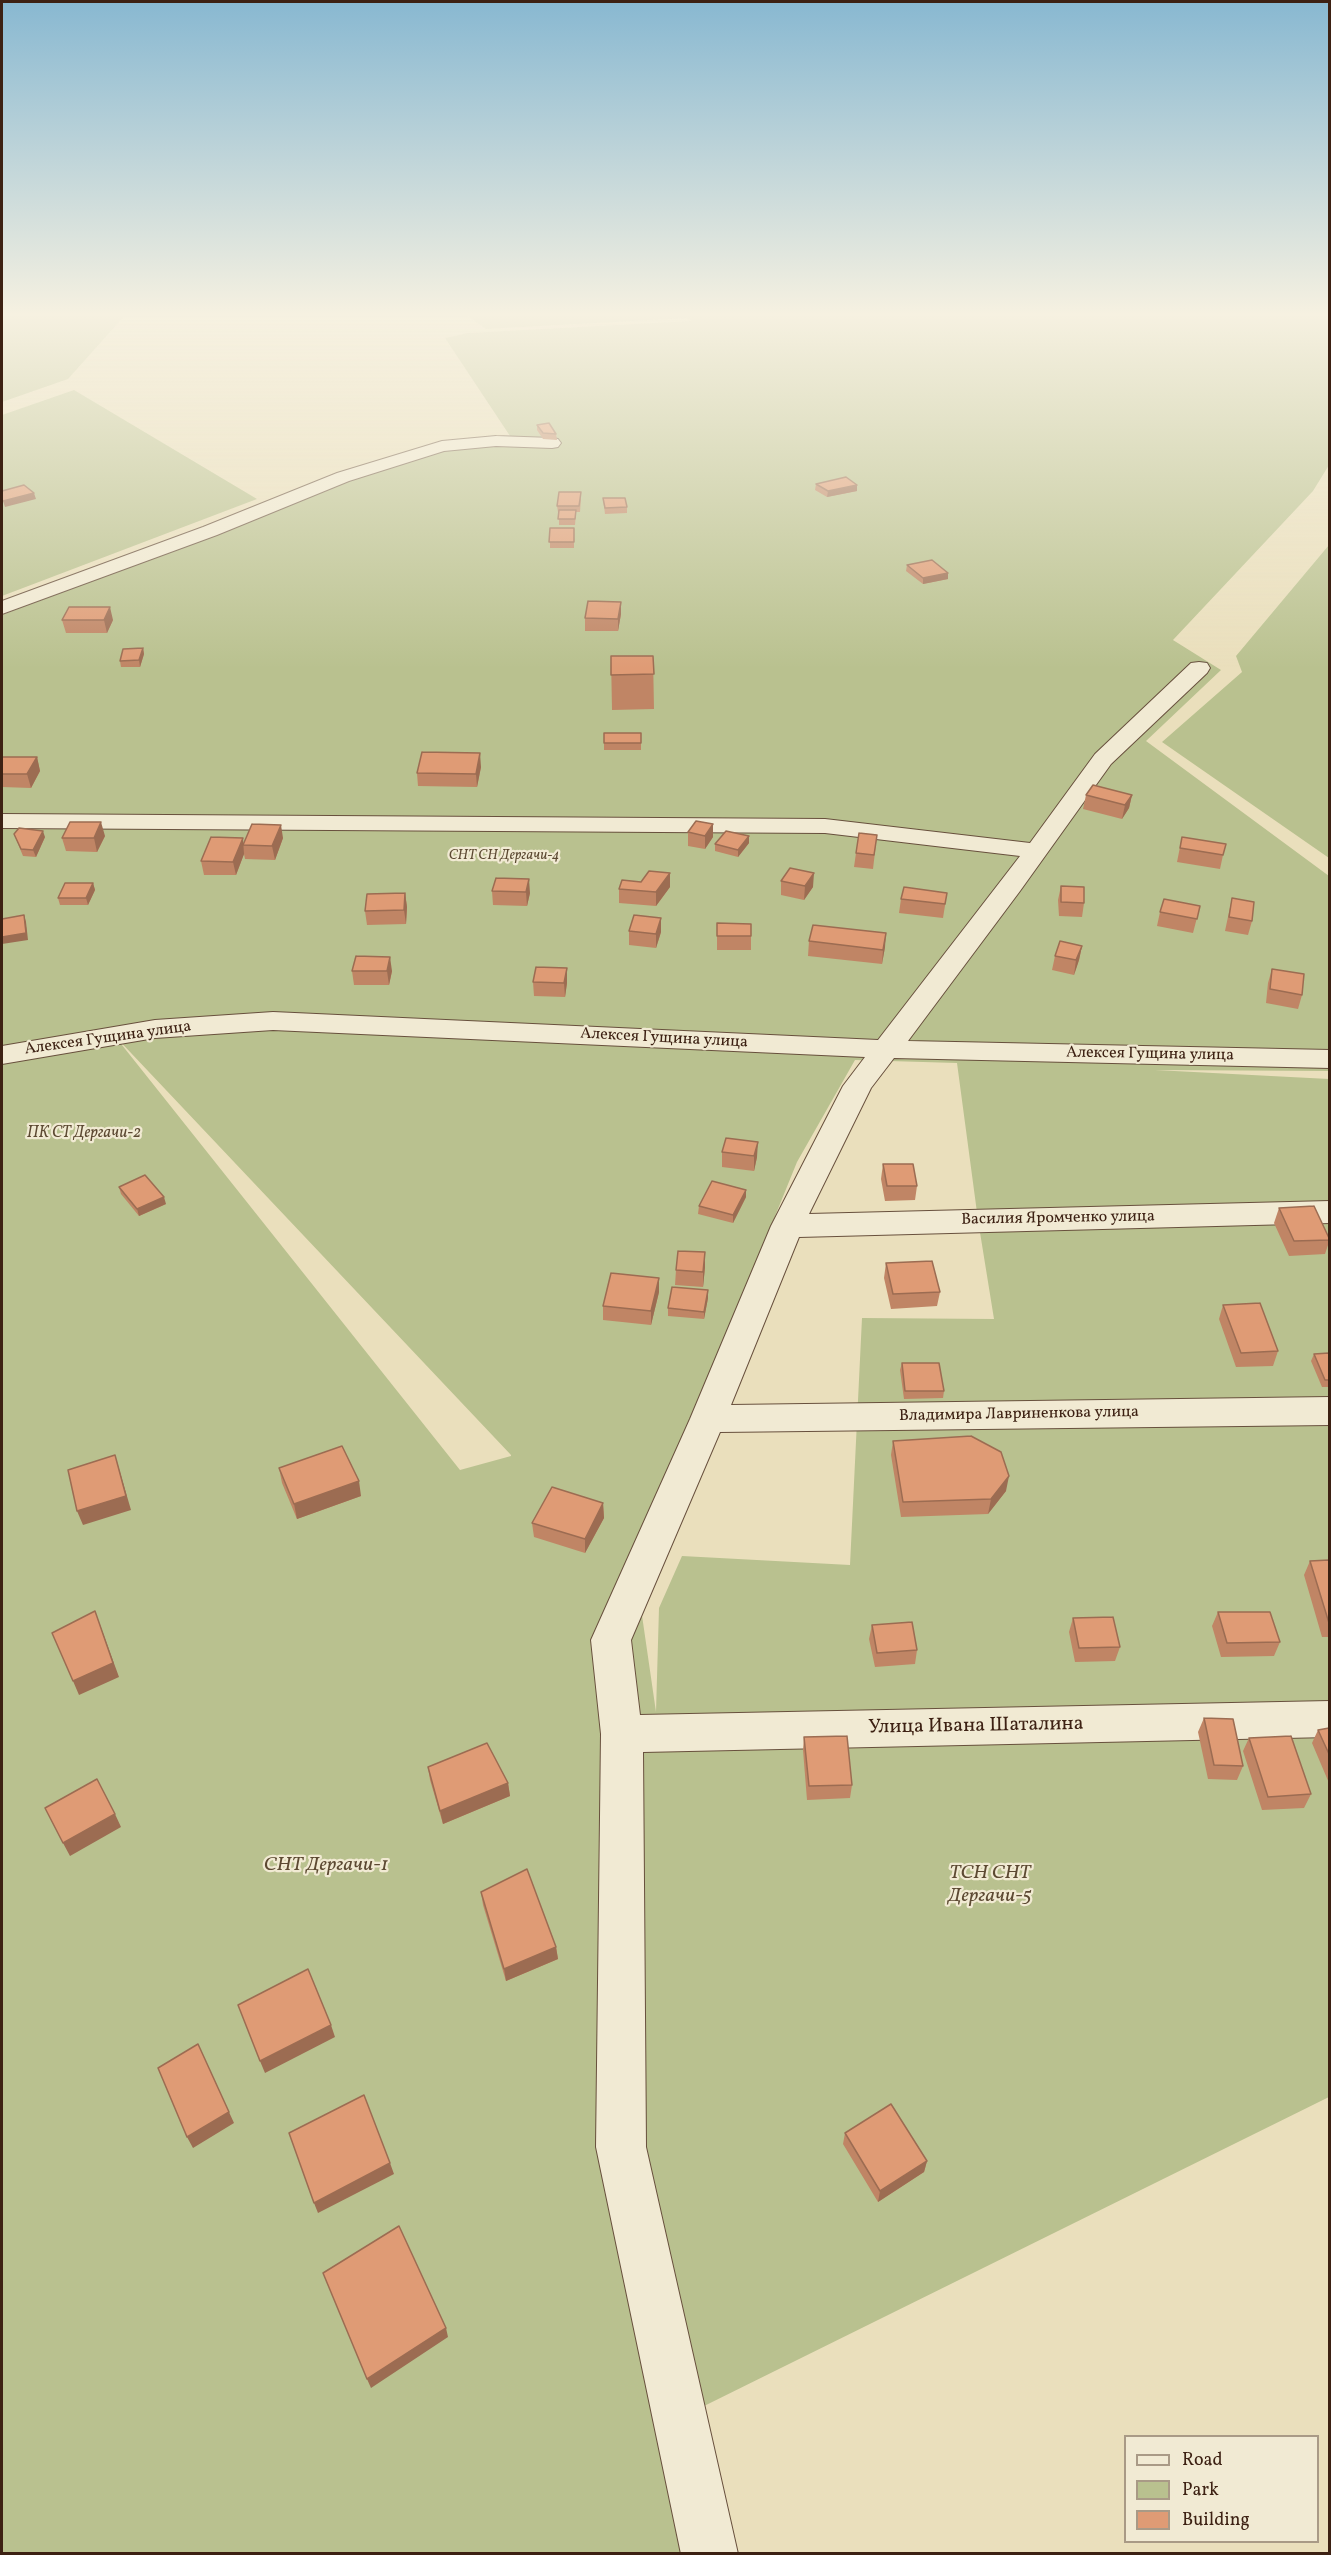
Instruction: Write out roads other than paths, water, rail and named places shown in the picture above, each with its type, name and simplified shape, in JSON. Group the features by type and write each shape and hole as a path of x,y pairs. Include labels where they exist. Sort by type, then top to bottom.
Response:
{"street":[{"path":"2,608 210,531 343,477 442,446 496,441 552,443"},
{"path":"710,2553 621,2147 622,1734 610,1640 708,1419 787,1226 858,1086 1037,851 1103,759 1199,668"},
{"path":"2,821 825,826 1037,851"},
{"name":"Алексея Гущина улица","path":"2,1055 155,1029 273,1021 886,1049 1329,1059"},
{"name":"Василия Яромченко улица","path":"787,1226 1329,1212"},
{"name":"Владимира Лавриненкова улица","path":"708,1419 1329,1411"},
{"name":"Улица Ивана Шаталина","path":"622,1734 1329,1719"}],"park label":[{"name":"СНТ СН Дергачи-4","path":"504,856"},
{"name":"ПК СТ Дергачи-2","path":"84,1134"},
{"name":"СНТ Дергачи-1","path":"326,1866"},
{"name":"ТСН СНТ Дергачи-5","path":"990,1886"}]}
